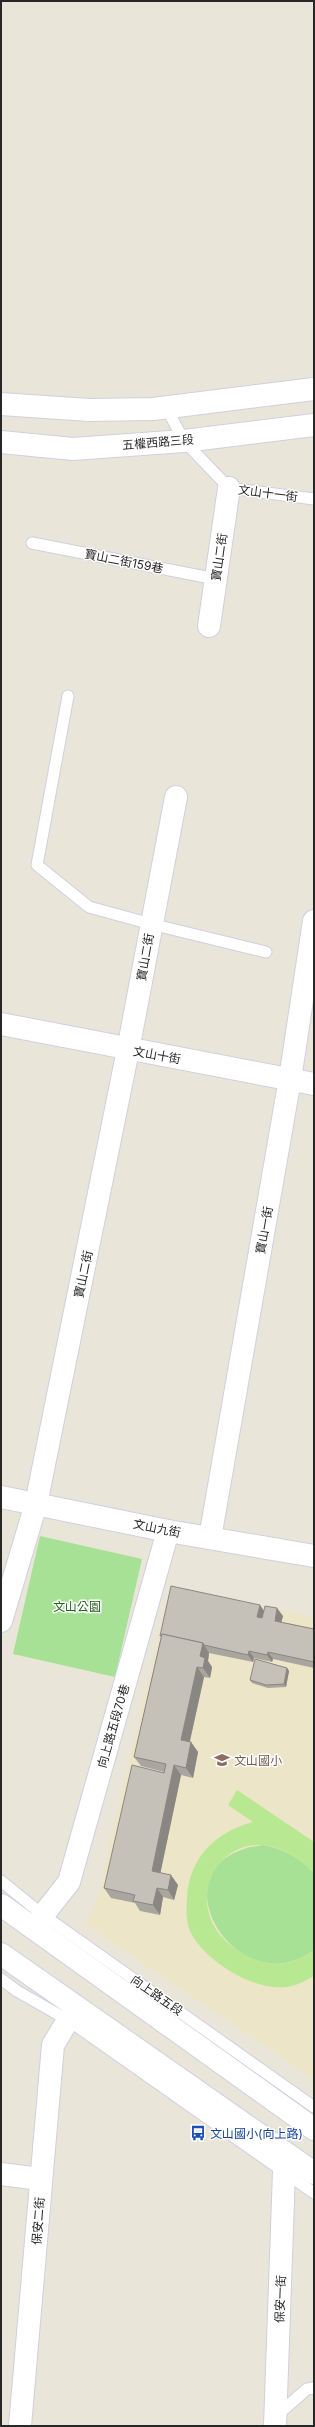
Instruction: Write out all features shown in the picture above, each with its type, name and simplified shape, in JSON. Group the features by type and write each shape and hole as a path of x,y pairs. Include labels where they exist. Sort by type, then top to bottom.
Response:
{"street":[{"path":"1,404 89,410 166,407 314,389"},
{"name":"五權西路三段","path":"1,442 74,449 184,440 314,425"},
{"name":"寶山二街","path":"209,626 229,488"},
{"name":"寶山二街","path":"1,1622 36,1504 128,1050 176,797"},
{"name":"寶山一街","path":"210,1538 290,1079 314,921"},
{"name":"文山十街","path":"1,1024 128,1050 314,1084"},
{"name":"文山九街","path":"1,1497 168,1531 313,1553"},
{"name":"向上路五段70巷","path":"44,1915 69,1882 168,1531"},
{"name":"向上路五段","path":"1,1906 314,2129"},
{"path":"1,1954 314,2173"},
{"name":"保安二街","path":"20,2426 39,2219 40,2179 54,2045 68,2020"},
{"name":"保安一街","path":"276,2421 284,2172"},
{"path":"1,2174 40,2179"}],"lane":[{"name":"文山十一街","path":"166,407 184,440 229,488 314,499"},
{"name":"寶山二街159巷","path":"32,543 216,579"},
{"name":"寶山二街","path":"68,696 37,865 89,907 266,952"},
{"name":"向上路五段","path":"1,1881 44,1915 314,2107"},
{"path":"1,1979 17,1991 68,2020 314,2193"},
{"path":"276,2421 307,2389 314,2388"}],"shaded area":[{"name":"文山國小","path":"170,1587 314,1617 314,2080 85,1924 96,1903"}],"green space":[{"name":"文山公園","path":"40,1536 142,1559 115,1677 13,1654"},
{"path":"237,1790 314,1842 314,1873 284,1851 256,1845 233,1852 216,1869 207,1891 210,1916 225,1940 254,1959 262,1962 278,1964 286,1963 300,1959 314,1950 314,1976 293,1986 273,1987 259,1984 231,1972 206,1953 190,1931 186,1911 187,1898 193,1871 199,1859 206,1849 227,1832 239,1826 253,1822 228,1805"},
{"path":"263,1845 291,1854 303,1862 314,1873 314,1950 284,1963 256,1960 233,1946 215,1925 207,1900 211,1876 229,1856"}],"building":[{"path":"171,1586 260,1605 257,1617 262,1618 265,1606 277,1608 275,1621 314,1629 314,1662 268,1652 267,1655 249,1651 248,1655 162,1634 160,1636"},
{"path":"162,1634 203,1643 200,1656 205,1658 203,1668 197,1667 181,1740 191,1742 186,1768 174,1765 152,1871 171,1875 168,1890 157,1888 153,1905 133,1901 135,1895 104,1888 132,1765 164,1773 166,1764 134,1757"},
{"path":"255,1659 287,1668 284,1684 266,1685 250,1680"}],"place":[{"name":"文山國小","path":"222,1760"},
{"name":"文山國小(向上路)","path":"198,2133"}]}
